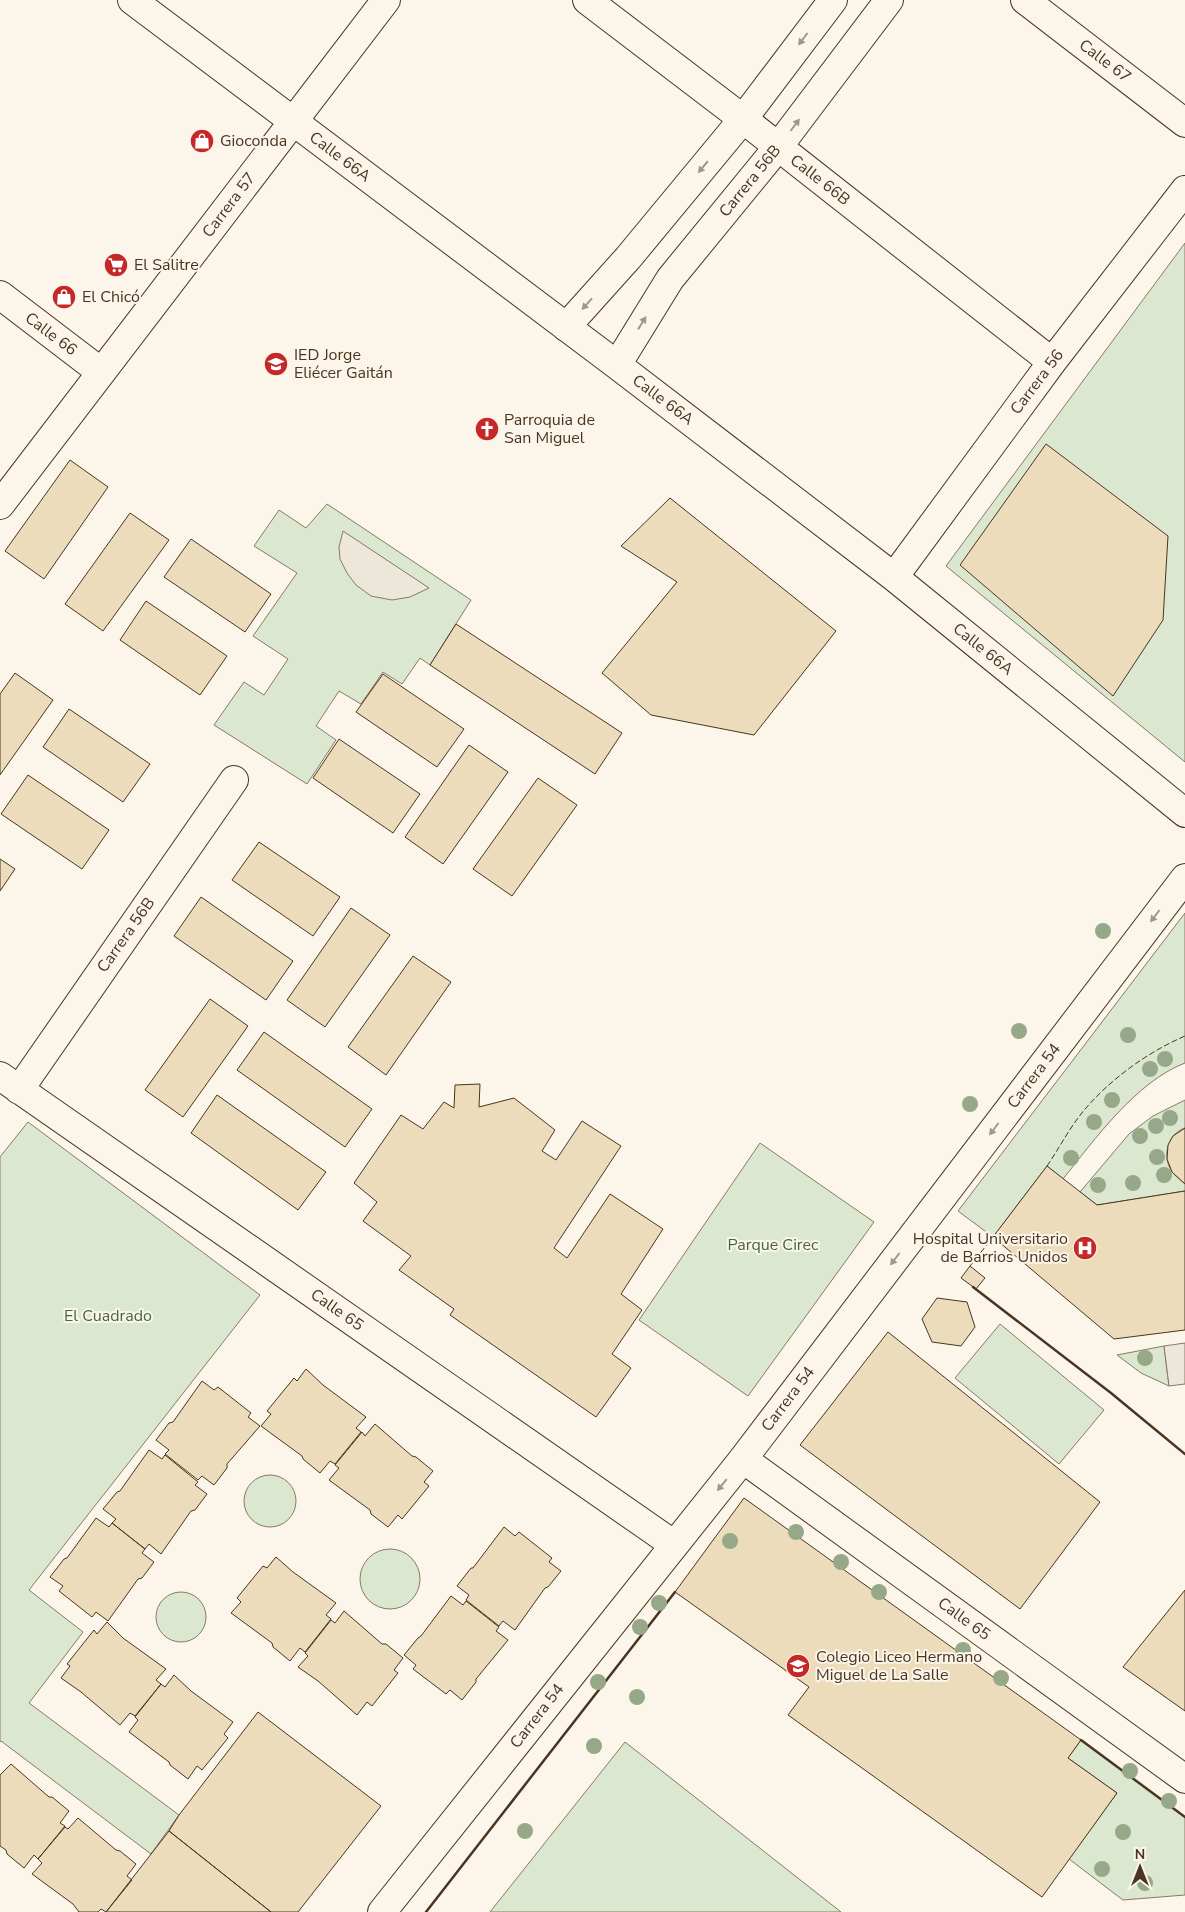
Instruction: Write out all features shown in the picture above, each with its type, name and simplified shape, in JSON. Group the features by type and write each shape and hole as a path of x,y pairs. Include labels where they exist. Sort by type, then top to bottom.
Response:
{"street":[{"name":"Calle 66A","path":"132,0 617,365 894,577 1185,813"},
{"name":"Carrera 57","path":"0,505 386,0"},
{"name":"Calle 66B","path":"587,0 743,119 1052,362"},
{"path":"566,327 628,258 743,119 833,0"},
{"name":"Carrera 56B","path":"617,365 670,279 778,147 889,0"},
{"name":"Calle 67","path":"1025,0 1185,123"},
{"name":"Carrera 56","path":"894,577 1052,362 1185,190"},
{"name":"Calle 66","path":"0,295 102,372"},
{"name":"Carrera 56B","path":"10,1083 234,780"},
{"name":"Carrera 54","path":"382,1912 673,1544 743,1459 1185,878"},
{"name":"Calle 65","path":"10,1083 673,1544"},
{"name":"Calle 65","path":"743,1459 1185,1778"}],"green space":[{"path":"1185,243 1185,762 946,566"},
{"path":"327,504 471,600 430,665 420,658 402,684 383,672 361,704 339,691 316,726 336,740 307,784 214,725 244,682 264,695 288,659 253,636 297,573 254,546 279,510 306,528"},
{"path":"1185,913 1185,1063 1150,1083 1133,1097 1063,1179 1047,1166 993,1237 958,1211"},
{"path":"1185,1100 1185,1128 1174,1135 1170,1141 1167,1160 1174,1174 1185,1184 1185,1191 1097,1205 1080,1192 1129,1134 1153,1116"},
{"name":"El Cuadrado","path":"28,1122 260,1295 29,1590 83,1632 29,1703 179,1815 151,1854 0,1742 0,1157"},
{"name":"Parque Cirec","path":"760,1143 874,1222 748,1396 639,1320"},
{"path":"1000,1324 1104,1410 1059,1464 955,1378"},
{"path":"1164,1346 1169,1386 1141,1373 1117,1355"},
{"path":"270,1475 280,1477 288,1483 294,1491 296,1501 294,1511 288,1519 280,1525 270,1527 260,1525 252,1519 246,1511 244,1501 246,1491 252,1483 260,1477"},
{"path":"390,1549 407,1554 415,1562 420,1579 415,1596 407,1604 390,1609 373,1604 365,1596 360,1579 365,1562 373,1554"},
{"path":"176,1592 186,1592 199,1599 206,1612 206,1622 199,1635 186,1642 176,1642 167,1638 160,1631 156,1622 156,1612 160,1603 167,1596"},
{"path":"1081,1740 1185,1817 1185,1895 1123,1900 1069,1859 1117,1793 1068,1758"},
{"path":"625,1742 841,1912 490,1912"}],"shaded area":[{"path":"343,531 429,588 410,597 392,600 371,596 356,585 340,559 339,547"},
{"path":"1185,1343 1185,1384 1169,1386 1164,1346"}],"building":[{"path":"1046,444 1168,536 1163,620 1113,696 960,565"},
{"path":"70,460 108,487 44,579 5,551"},
{"path":"670,498 836,631 754,735 651,715 602,673 677,582 621,546"},
{"path":"130,513 169,540 103,631 65,604"},
{"path":"191,539 271,594 245,632 164,577"},
{"path":"146,601 227,656 200,695 120,640"},
{"path":"456,624 622,733 595,774 430,665"},
{"path":"15,673 53,700 0,775 0,694"},
{"path":"383,674 464,729 437,767 356,712"},
{"path":"69,709 150,764 123,802 43,747"},
{"path":"339,739 420,794 393,833 313,778"},
{"path":"469,745 508,772 443,864 405,837"},
{"path":"28,775 109,830 82,869 1,814"},
{"path":"538,778 577,805 512,896 473,869"},
{"path":"259,842 340,897 313,936 232,880"},
{"path":"0,859 15,869 0,891"},
{"path":"201,897 293,961 266,1000 174,936"},
{"path":"351,908 390,935 325,1027 287,1000"},
{"path":"413,956 451,982 386,1075 348,1047"},
{"path":"210,999 248,1026 183,1117 145,1090"},
{"path":"264,1032 372,1109 345,1147 237,1070"},
{"path":"480,1084 479,1107 514,1098 555,1130 542,1151 556,1160 582,1121 621,1146 554,1248 567,1258 610,1194 663,1229 621,1294 642,1310 612,1354 631,1368 596,1417 450,1315 454,1309 399,1270 411,1256 363,1221 377,1202 354,1183 401,1115 423,1129 444,1102 454,1108 455,1085"},
{"path":"217,1095 326,1172 298,1210 191,1133"},
{"path":"1185,1128 1185,1184 1172,1172 1167,1159 1168,1145 1173,1136"},
{"path":"1047,1166 1097,1205 1185,1191 1185,1330 1114,1339 993,1237"},
{"path":"970,1266 985,1278 976,1289 961,1278"},
{"path":"937,1298 967,1302 975,1327 961,1346 932,1342 922,1319"},
{"path":"888,1332 1100,1502 1020,1609 800,1445"},
{"path":"306,1369 323,1385 366,1417 356,1428 361,1432 335,1464 330,1461 320,1473 302,1456 261,1426 271,1414 267,1411 294,1378 297,1381"},
{"path":"202,1381 214,1390 218,1387 251,1413 248,1417 260,1426 227,1464 227,1468 214,1485 202,1476 198,1480 165,1454 169,1450 156,1440 169,1423 173,1422"},
{"path":"375,1424 412,1456 416,1457 433,1471 424,1482 429,1486 402,1519 398,1515 388,1527 371,1514 370,1510 329,1480 339,1468 335,1465 362,1432 365,1436"},
{"path":"149,1450 162,1459 165,1455 198,1482 195,1485 207,1494 195,1510 191,1511 161,1554 149,1544 145,1549 112,1523 116,1519 103,1509 120,1491"},
{"path":"744,1498 1081,1740 1068,1758 1117,1793 1042,1897 788,1715 809,1687 675,1592"},
{"path":"96,1518 109,1527 112,1523 145,1549 142,1553 154,1562 142,1578 138,1579 108,1621 96,1612 92,1617 59,1591 63,1586 50,1577 64,1559 67,1558"},
{"path":"504,1527 515,1536 519,1532 552,1558 549,1562 561,1571 545,1588 515,1630 503,1621 499,1626 466,1600 469,1595 457,1586"},
{"path":"276,1557 293,1572 336,1603 326,1615 331,1619 305,1652 300,1648 290,1661 273,1647 272,1643 231,1613 241,1602 237,1598 263,1566 267,1568"},
{"path":"1185,1590 1185,1711 1123,1667"},
{"path":"451,1596 463,1605 466,1601 499,1627 496,1631 508,1640 476,1679 476,1682 462,1700 450,1690 446,1694 413,1669 416,1665 404,1655"},
{"path":"344,1611 382,1644 386,1644 403,1658 394,1670 398,1673 372,1706 367,1702 357,1715 318,1681 298,1667 308,1656 305,1653 331,1620 335,1623"},
{"path":"107,1622 123,1638 166,1669 156,1680 161,1684 135,1716 130,1713 120,1725 81,1692 61,1678 70,1666 67,1664 94,1630 97,1634"},
{"path":"174,1675 191,1691 233,1722 224,1734 228,1738 202,1770 197,1766 188,1779 129,1732 138,1720 135,1717 161,1684 165,1687"},
{"path":"258,1712 381,1806 298,1912 271,1912 169,1831 179,1815"},
{"path":"11,1764 49,1797 52,1797 69,1811 60,1823 65,1826 38,1859 34,1855 24,1868 0,1846 0,1775"},
{"path":"78,1818 136,1864 127,1876 132,1880 106,1912 101,1909 98,1912 79,1912 73,1904 32,1874 42,1863 38,1859 65,1827 68,1829"},
{"path":"169,1831 271,1912 106,1912"}],"fence":[{"path":"1047,1166 1070,1129 1107,1086 1144,1058 1185,1036"},
{"path":"970,1266 993,1237"}],"wall":[{"path":"973,1287 1111,1393 1185,1454"},
{"path":"426,1912 675,1592"},
{"path":"1081,1740 1185,1817"}],"place":[{"name":"Gioconda","path":"202,141"},
{"name":"El Salitre","path":"116,265"},
{"name":"El Chicó","path":"64,297"},
{"name":"IED Jorge Eliécer Gaitán","path":"276,364"},
{"name":"Parroquia de San Miguel","path":"487,429"},
{"name":"Hospital Universitario de Barrios Unidos","path":"1085,1248"},
{"name":"Colegio Liceo Hermano Miguel de La Salle","path":"798,1666"}]}
